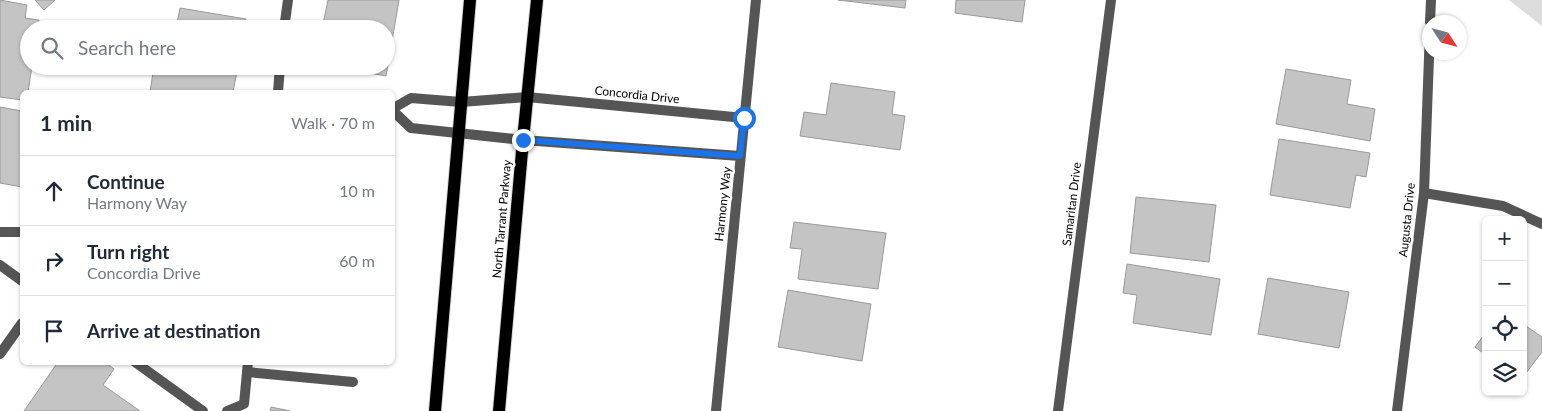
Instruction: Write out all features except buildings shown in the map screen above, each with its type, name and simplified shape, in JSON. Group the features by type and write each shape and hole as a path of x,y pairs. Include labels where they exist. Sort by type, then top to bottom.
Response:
{"main road":[{"path":"435,411 470,0"},
{"name":"North Tarrant Parkway","path":"499,411 537,0"}],"street":[{"path":"285,20 288,0"},
{"name":"Harmony Way","path":"716,411 756,0"},
{"name":"Samaritan Drive","path":"1058,411 1112,0"},
{"path":"1430,0 1430,15"},
{"name":"Augusta Drive","path":"1397,411 1424,193 1429,60"},
{"path":"278,90 279,75"},
{"name":"Concordia Drive","path":"395,107 412,98 461,102 527,97 744,118"},
{"path":"395,112 411,128 523,140 740,156"},
{"path":"1424,193 1502,206 1542,224"},
{"path":"0,232 20,232"},
{"path":"0,265 20,280"},
{"path":"0,354 20,325"},
{"path":"139,365 203,411"},
{"path":"227,411 243,408 248,367 353,382"}],"shaded area":[{"path":"1509,0 1542,0 1542,26"}],"route":[{"path":"523,140 740,156 744,118"}]}
